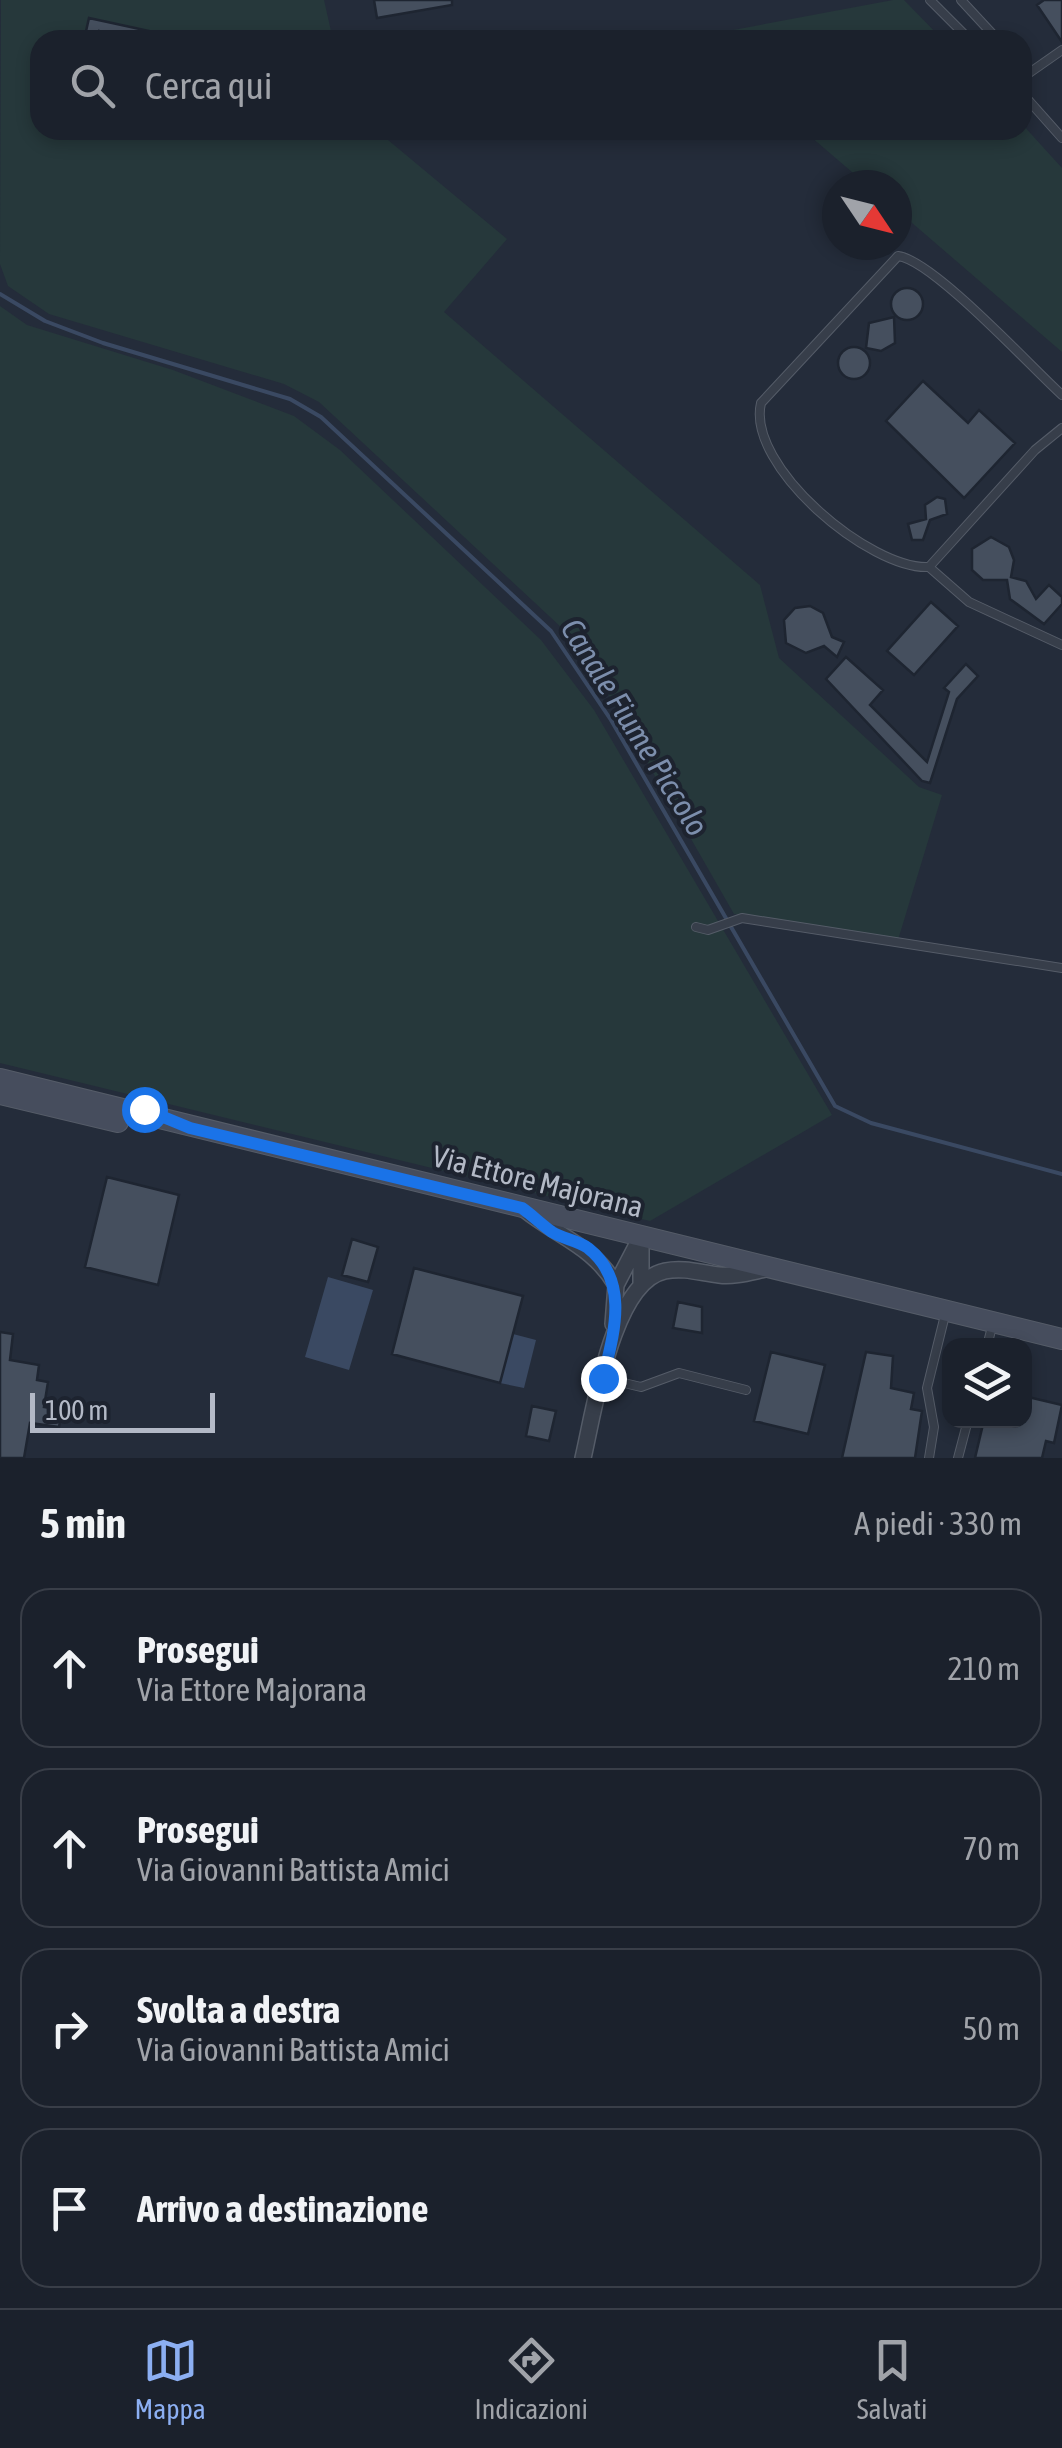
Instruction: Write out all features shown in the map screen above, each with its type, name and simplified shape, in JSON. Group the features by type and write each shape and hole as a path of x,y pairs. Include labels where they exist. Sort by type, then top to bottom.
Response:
{"main road":[{"path":"0,1068 118,1099 190,1128"},
{"name":"Via Ettore Majorana","path":"0,1079 1062,1339"},
{"path":"0,1094 123,1123 190,1128"}],"street":[{"path":"522,1208 554,1233 585,1246 604,1264 616,1285"},
{"path":"641,1284 642,1237"},
{"path":"612,1343 616,1285 642,1237"},
{"path":"583,1458 612,1343 626,1306 641,1284 661,1271 686,1269 724,1276 770,1268"}],"lane":[{"path":"930,0 960,30"},
{"path":"962,0 989,30"},
{"path":"1032,68 1062,50"},
{"path":"1032,105 1062,138"},
{"path":"1062,396 938,278 911,258 898,256 761,403 758,416 782,473 867,551 915,568 929,567 1035,450 1062,428"},
{"path":"929,567 969,602 1062,645"},
{"path":"696,928 718,928 735,919 1062,968"},
{"path":"929,1458 934,1428 927,1388 946,1311"},
{"path":"989,1338 993,1323"},
{"path":"603,1378 641,1388 679,1373 746,1390"},
{"path":"958,1458 966,1428"}],"shaded area":[{"path":"1,0 324,0 331,30 30,30 30,140 388,140 507,239 444,312 760,585 779,658 919,787 942,795 898,940 734,914 588,659 563,629 319,402 284,384 49,314 8,286 0,264"},
{"path":"904,0 933,30 733,30"},
{"path":"1032,135 1062,168 1062,352 912,223 912,170 850,170 815,140 1032,140"},
{"path":"0,306 27,325 173,370 294,416 340,450 541,640 594,710 832,1115 650,1221 0,1063"}],"water":[{"path":"328,1277 373,1290 349,1370 305,1357"},
{"path":"513,1334 536,1340 524,1388 500,1383"}],"building":[{"path":"374,0 452,0 452,5 377,18"},
{"path":"1044,0 1062,0 1062,42 1037,5"},
{"path":"89,18 144,30 86,30"},
{"path":"907,288 918,293 923,304 918,315 907,320 896,315 891,304 896,293"},
{"path":"894,317 895,343 881,351 866,348 869,323"},
{"path":"854,347 865,352 870,363 865,374 854,379 843,374 838,363 843,352"},
{"path":"923,381 968,423 979,410 1015,443 964,498 886,421"},
{"path":"937,497 945,499 947,514 930,520 923,540 912,540 908,524 926,519 925,505"},
{"path":"991,537 1009,547 1014,560 1011,577 1026,581 1036,599 1049,585 1062,597 1062,604 1044,624 1010,599 1007,580 983,580 972,570 972,549"},
{"path":"931,602 958,626 914,675 887,651"},
{"path":"810,606 823,613 832,637 844,642 837,657 824,646 806,653 786,643 784,620 795,608"},
{"path":"846,657 883,690 870,705 927,762 949,692 944,688 966,664 978,676 957,699 930,783 922,781 826,679"},
{"path":"107,1177 179,1195 158,1285 85,1267"},
{"path":"352,1239 378,1247 368,1282 342,1275"},
{"path":"414,1268 523,1296 500,1383 392,1354"},
{"path":"678,1302 702,1307 702,1333 673,1328"},
{"path":"0,1332 13,1334 10,1360 39,1365 37,1380 48,1382 44,1407 62,1410 59,1427 30,1423 24,1458 0,1458"},
{"path":"771,1352 825,1365 808,1434 754,1421"},
{"path":"866,1352 893,1356 891,1388 914,1393 911,1409 922,1411 915,1458 842,1458"},
{"path":"1032,1398 1062,1405 1054,1443 1046,1441 1042,1458 975,1458 982,1428 1032,1428"},
{"path":"532,1406 556,1411 549,1441 526,1436"}],"waterway":[{"name":"Canale Fiume Piccolo","path":"0,294 45,321 103,343 290,399 321,417 551,631 611,720 835,1106 871,1123 1062,1174"}],"route":[{"path":"144,1109 190,1128 522,1208 554,1233 585,1246 604,1264 616,1285 612,1343 603,1378"}]}
